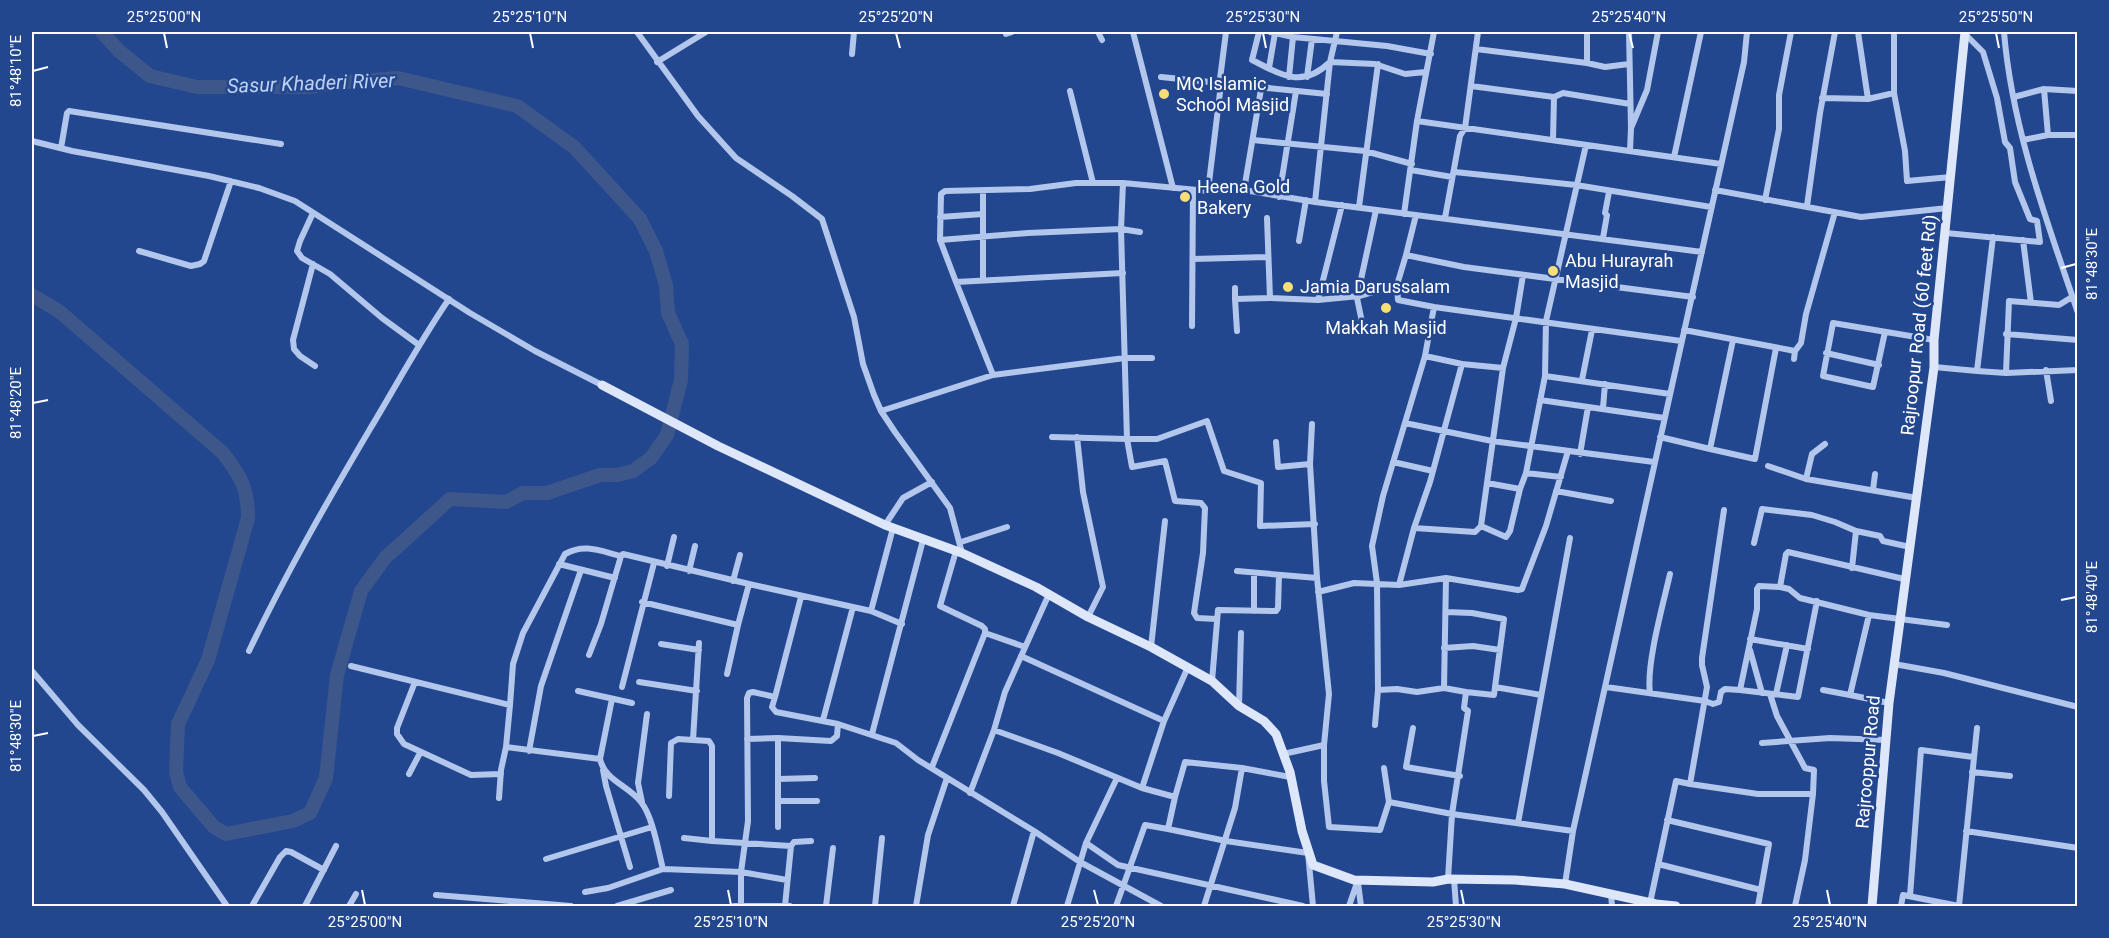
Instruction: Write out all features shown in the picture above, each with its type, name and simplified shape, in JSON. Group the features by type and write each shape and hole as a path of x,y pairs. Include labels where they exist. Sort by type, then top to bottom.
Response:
{"street":[{"path":"637,32 698,116 736,158 822,219 854,317 863,364 881,411 950,508 960,548 940,606 982,626 986,633 932,767"},
{"path":"852,54 854,32"},
{"path":"1006,32 1006,34 1012,32"},
{"path":"1098,32 1102,40"},
{"path":"1133,32 1173,188"},
{"path":"1208,191 1226,32"},
{"path":"1259,32 1252,60 1289,77 1307,77 1322,71 1330,62"},
{"path":"1269,68 1273,32 1293,37 1387,46 1431,54"},
{"path":"1315,202 1330,62 1337,32"},
{"path":"1404,214 1434,32"},
{"path":"1445,218 1460,136 1465,128 1478,32"},
{"path":"1587,32 1587,63"},
{"path":"1629,32 1630,151"},
{"path":"1631,128 1647,90 1658,32"},
{"path":"1674,157 1701,32"},
{"path":"1565,884 1573,831 1744,62 1747,32"},
{"path":"1765,200 1779,129 1779,95 1791,32"},
{"path":"1807,206 1822,98 1835,32"},
{"path":"1858,32 1868,99"},
{"path":"1894,32 1894,93 1905,151 1907,181 1951,177"},
{"path":"2004,32 2006,60 2026,157 2078,313"},
{"path":"657,62 701,33"},
{"path":"1946,232 2040,242 2037,221 2030,219 2015,182 2010,147 2005,142 1997,98 1983,52 1965,33"},
{"name":"Rajroopur Road (60 feet Rd)","path":"1899,620 1934,367 1934,340 1965,33"},
{"path":"1289,77 1293,37"},
{"path":"1307,77 1311,39"},
{"path":"1476,49 1587,63 1605,68 1629,64"},
{"path":"1330,62 1378,64 1405,74 1426,72"},
{"path":"1359,207 1378,64"},
{"path":"1161,77 1327,94"},
{"path":"1471,86 1554,97 1563,93 1630,104"},
{"path":"1244,190 1261,89"},
{"path":"2014,97 2044,89 2078,91"},
{"path":"2044,89 2048,135"},
{"path":"1070,91 1093,183"},
{"path":"1279,197 1296,91"},
{"path":"1822,98 1868,99 1894,93"},
{"path":"1553,140 1554,97"},
{"path":"61,148 69,111 281,144"},
{"path":"1418,121 1720,164"},
{"path":"2023,140 2048,135 2078,135"},
{"path":"1253,140 1365,151 1411,167 1453,174 1576,185 1711,207"},
{"path":"32,141 231,181 295,201 449,299 536,351 718,446 889,526 923,540 960,548 1212,681 1239,706 1264,721 1275,734 1290,777 1308,854 1313,906"},
{"path":"1481,526 1506,537 1510,531 1526,473 1545,376 1546,321 1554,279 1586,146"},
{"path":"139,251 191,266 204,261 231,181"},
{"path":"993,375 940,240 940,194 943,192 1093,183 1123,183 1208,191 1244,190 1315,202 1702,252"},
{"path":"1123,183 1121,229 1125,358 1128,439 1132,467 1165,461 1175,501 1201,503 1205,508 1203,553 1194,614 1197,618 1216,619"},
{"path":"1192,326 1193,190"},
{"path":"1714,190 1862,217 1948,208"},
{"path":"983,191 983,280"},
{"path":"1603,238 1609,192"},
{"path":"1299,241 1306,200"},
{"path":"1318,300 1341,205"},
{"path":"1363,327 1359,296 1376,210"},
{"path":"1794,359 1795,351 1801,343 1806,314 1835,212"},
{"path":"313,213 297,251 302,258 330,274 382,318 419,345"},
{"path":"940,217 983,214"},
{"path":"1416,215 1397,285 1398,300 1434,307 1546,321 1592,330 1681,341"},
{"path":"1267,218 1270,298"},
{"path":"940,240 1121,229 1140,232"},
{"path":"1977,372 1993,237"},
{"path":"2023,240 2031,303"},
{"path":"1406,255 1464,267 1693,297"},
{"path":"1193,258 1267,257"},
{"path":"313,264 293,340 294,350 315,366"},
{"path":"956,282 1123,273"},
{"path":"1414,528 1475,532 1481,526 1503,368 1516,318 1523,275"},
{"path":"1235,299 1318,300 1359,296 1397,285"},
{"path":"1235,288 1237,331"},
{"path":"2006,373 2009,301 2059,305 2072,297"},
{"path":"249,651 272,603 318,519 419,345 449,299"},
{"path":"1375,724 1378,690 1377,583 1372,546 1393,462 1425,356 1434,307"},
{"path":"1885,332 1873,387 1823,376 1833,322 1934,340"},
{"path":"1582,380 1592,330"},
{"path":"1684,330 1795,351"},
{"path":"2006,334 2078,340"},
{"path":"1710,449 1733,339"},
{"path":"1660,437 1755,459 1776,348"},
{"path":"1826,353 1879,365"},
{"path":"1425,356 1462,364 1503,368"},
{"path":"881,411 993,375 1125,358 1152,358"},
{"path":"1399,585 1462,364"},
{"path":"1934,367 2006,373 2078,370"},
{"path":"2046,370 2051,400"},
{"path":"1545,376 1670,394"},
{"path":"1603,408 1605,384"},
{"path":"1540,400 1664,418"},
{"path":"1580,454 1588,407"},
{"path":"1052,437 1157,439 1207,421 1224,471 1261,483 1260,526 1315,524"},
{"path":"1405,423 1492,441 1654,462"},
{"path":"1312,424 1310,464 1317,578 1329,694 1324,745 1324,781 1329,827 1380,830 1389,802 1383,768"},
{"path":"1077,437 1083,492 1103,586 1088,617"},
{"path":"1276,442 1278,467 1310,464"},
{"path":"1806,479 1812,454 1825,444"},
{"path":"1318,592 1354,583 1399,585 1446,578 1522,589 1546,526 1568,451"},
{"path":"1393,462 1433,471"},
{"path":"1768,466 1806,479 1917,498"},
{"path":"1526,473 1561,477"},
{"path":"1873,490 1875,474"},
{"path":"871,611 889,526 903,498 932,482"},
{"path":"1487,483 1520,489"},
{"path":"1556,491 1611,501"},
{"path":"1754,543 1762,509 1812,515 1856,531 1880,536 1883,542 1910,547"},
{"path":"1690,784 1707,687 1702,658 1724,510"},
{"path":"1151,647 1165,521"},
{"path":"960,548 1007,527"},
{"path":"1852,568 1856,531"},
{"path":"667,566 674,537"},
{"path":"1518,824 1570,538"},
{"path":"872,734 923,540"},
{"path":"689,571 695,546"},
{"path":"500,798 513,664 523,633 559,564 565,554 576,548 621,556 628,555 801,597 871,611 902,624"},
{"path":"1779,587 1788,552 1905,579"},
{"path":"733,581 740,555"},
{"path":"589,655 621,556"},
{"path":"622,687 642,602 654,563"},
{"path":"559,564 615,578"},
{"path":"529,750 541,686 581,570"},
{"path":"1237,571 1317,578"},
{"path":"1254,573 1254,611"},
{"path":"1650,693 1651,663 1670,574"},
{"path":"1212,681 1218,610 1276,610 1278,608 1279,575"},
{"path":"1444,688 1446,578"},
{"path":"727,674 749,584"},
{"path":"1740,690 1757,609 1757,589 1762,585 1789,588 1800,598 1869,615 1947,625"},
{"path":"970,793 994,730 1005,692 1049,594"},
{"path":"801,597 772,707 776,712 823,720 896,743 918,760 1080,862 1161,906"},
{"path":"1606,687 1713,704 1719,702 1721,692 1725,689 1798,697 1817,601"},
{"path":"642,602 738,625"},
{"path":"823,720 853,607"},
{"path":"1378,690 1397,689 1417,692 1444,688 1494,694 1504,619 1472,613 1446,612"},
{"path":"1850,695 1869,615"},
{"name":"Rajrooppur Road","path":"1872,906 1888,703 1899,620"},
{"path":"986,633 1025,647"},
{"path":"1239,706 1241,633"},
{"path":"1750,639 1808,649"},
{"path":"661,644 699,646 693,740"},
{"path":"1787,645 1773,694 1777,717 1805,768 1814,770 1805,860 1795,906"},
{"path":"1444,648 1473,646 1500,650"},
{"path":"1749,647 1762,693"},
{"path":"1021,656 1164,721"},
{"path":"1894,664 1944,673 2078,707"},
{"path":"351,666 510,705"},
{"path":"1142,788 1164,721 1188,668"},
{"path":"32,671 78,725 144,790 162,812 227,906"},
{"path":"415,682 397,728 397,734 404,744 471,775 501,774"},
{"path":"639,682 697,691"},
{"path":"1495,687 1541,695"},
{"path":"1822,690 1888,703"},
{"path":"578,691 632,703"},
{"path":"1456,906 1451,879 1452,814 1460,776 1468,711 1464,708 1466,692"},
{"path":"741,906 741,872 748,821 749,693 775,698"},
{"path":"612,699 600,759 630,867"},
{"path":"647,714 638,783 663,869"},
{"path":"747,740 778,738 831,741 837,736 838,724"},
{"path":"1413,728 1406,767 1460,776"},
{"path":"1901,906 1903,895 1936,904 1959,906 1977,728"},
{"path":"994,730 1058,753 1142,788 1175,797"},
{"path":"1762,743 1845,737 1886,740"},
{"path":"778,738 778,827"},
{"path":"669,796 671,743 678,739 709,741 712,746 712,841"},
{"path":"1283,754 1324,745"},
{"path":"506,747 600,759"},
{"path":"1910,896 1921,750 1973,757"},
{"path":"409,774 420,753"},
{"path":"1168,829 1185,762 1242,768 1290,777"},
{"path":"1204,906 1236,808 1242,768"},
{"path":"603,770 642,802"},
{"path":"1972,772 2010,776"},
{"path":"916,906 928,835 947,777"},
{"path":"778,779 815,778"},
{"path":"1067,906 1086,843 1117,778"},
{"path":"1654,904 1658,864 1676,782 1758,794 1813,794"},
{"path":"778,801 817,801"},
{"path":"1389,802 1452,814 1573,831"},
{"path":"1667,820 1769,844 1758,906"},
{"path":"1116,906 1145,825 1308,854"},
{"path":"546,859 652,827"},
{"path":"1013,906 1034,831"},
{"path":"1966,831 2078,848"},
{"path":"684,838 791,846"},
{"path":"875,906 882,838"},
{"path":"784,906 791,846 794,842 811,841"},
{"path":"1086,843 1118,865 1303,906"},
{"path":"306,906 336,846"},
{"path":"826,906 832,848"},
{"path":"252,906 280,857 286,851 324,870"},
{"path":"1308,854 1313,865 1358,880 1433,882 1451,879 1515,880 1565,884 1654,904 1676,906"},
{"path":"1658,864 1761,890"},
{"path":"585,892 608,888 663,869 741,872 788,880"},
{"path":"1349,906 1358,880"},
{"path":"1358,880 1361,906"},
{"path":"617,906 671,890"},
{"path":"348,906 356,894"},
{"path":"1611,894 1612,906"},
{"path":"436,895 571,906"},
{"path":"1271,906 1277,900"},
{"path":"734,906 789,906"}],"waterway":[{"name":"Sasur Khaderi River","path":"32,295 60,312 223,453 245,491 248,518 208,660 178,724 176,772 180,787 214,827 226,834 293,821 310,813 326,778 337,675 361,591 385,558 450,499 506,502 523,493 547,493 600,475 618,475 633,471 651,458 667,435 681,380 682,344 668,313 666,285 656,251 640,219 574,147 517,106 398,78 309,87 197,87 150,76 119,51 102,32"}],"place":[{"name":"MQ Islamic School Masjid","path":"1164,94"},
{"name":"Heena Gold Bakery","path":"1185,197"},
{"name":"Abu Hurayrah Masjid","path":"1553,271"},
{"name":"Jamia Darussalam","path":"1288,287"},
{"name":"Makkah Masjid","path":"1386,308"}]}
